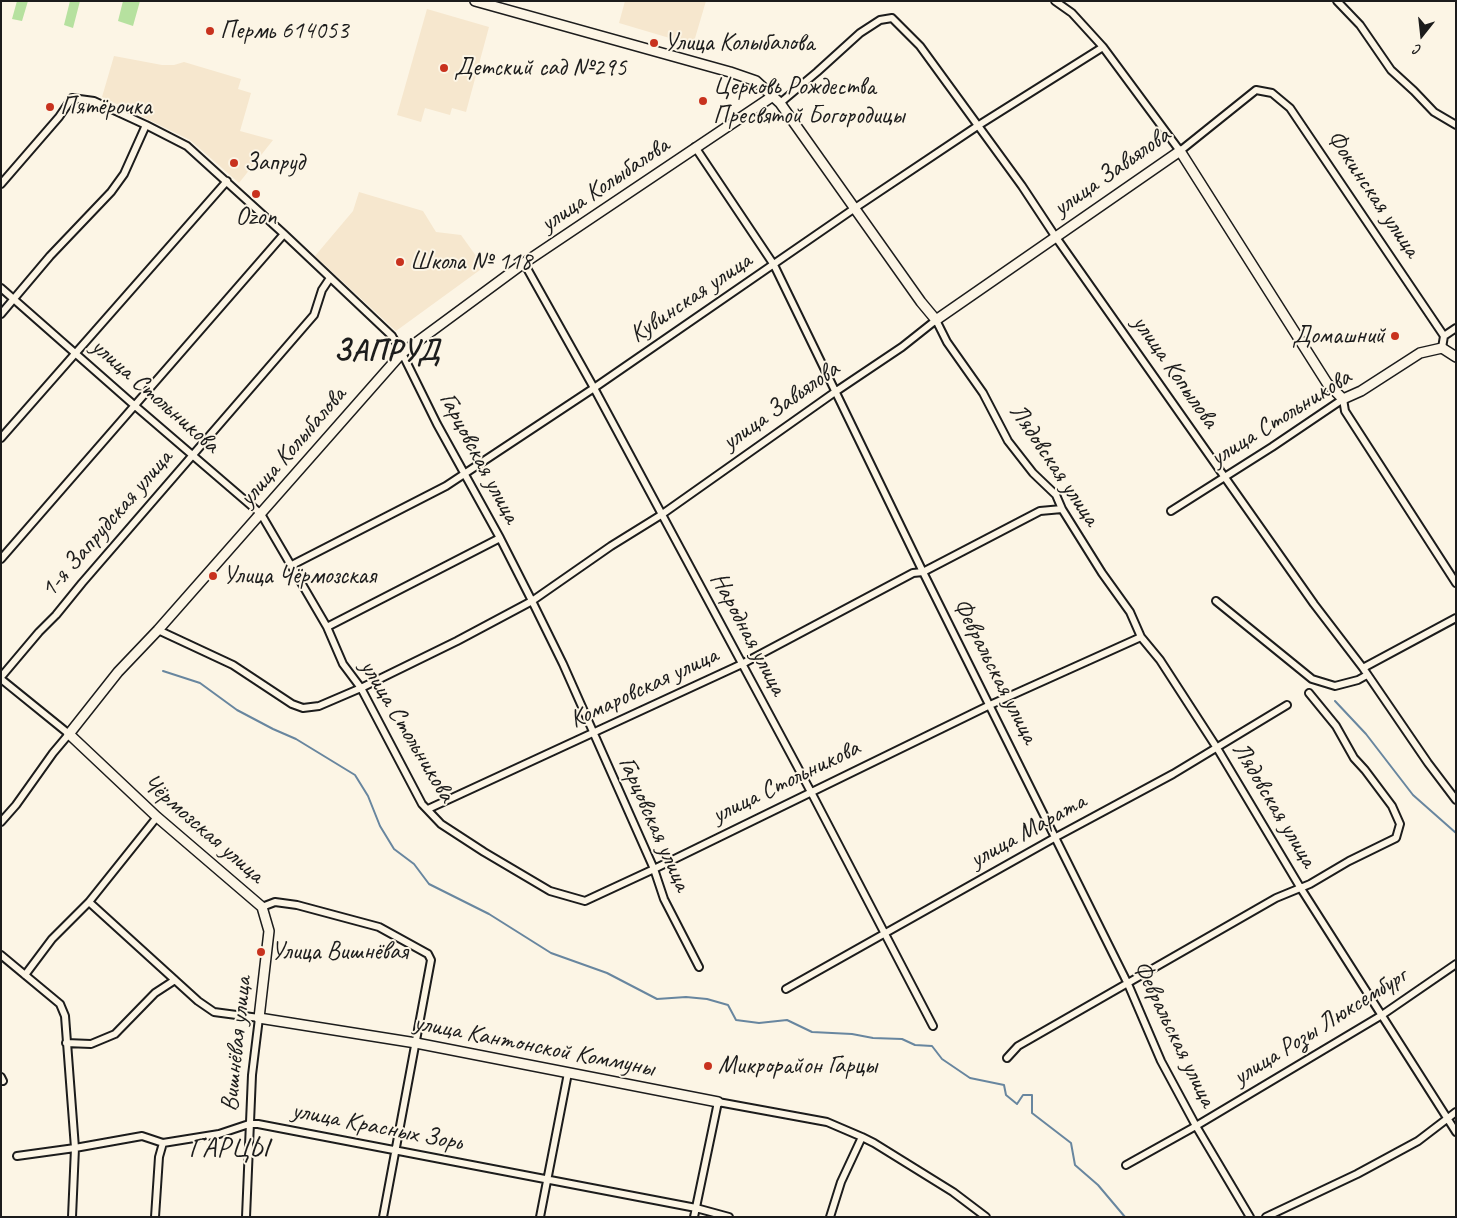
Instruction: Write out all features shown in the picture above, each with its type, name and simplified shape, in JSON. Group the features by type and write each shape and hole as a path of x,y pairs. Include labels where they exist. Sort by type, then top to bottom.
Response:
{"street":[{"name":"Лядовская улица","path":"475,1 730,72 756,81 780,103 921,302 936,320 947,342 982,393 1008,441 1033,473 1056,495 1062,509 1102,573 1130,612 1141,637 1160,660 1217,748 1300,887 1456,1132"},
{"path":"1055,1 1072,13 1103,47 1180,151 1327,383 1343,399 1346,411 1456,584"},
{"path":"1337,1 1360,25 1391,70 1434,112 1456,125"},
{"name":"улица Копылова","path":"780,103 860,33 880,20 892,18 920,46 979,125 1314,604 1363,668 1422,756 1456,800"},
{"name":"Кувинская улица","path":"292,565 446,486 594,388 979,125 1103,47"},
{"name":"улица Завьялова","path":"158,630 233,665 292,704 303,708 319,706 361,688 532,601 611,546 661,515 902,346 936,320 1180,151 1256,90"},
{"name":"Фокинская улица","path":"1256,90 1272,93 1298,117 1444,336"},
{"name":"улица Колыбалова","path":"1,822 118,672 158,630 402,353 524,263 773,96"},
{"name":"Гарцовская улица","path":"1,184 59,117 72,98 94,101 187,146 227,181 392,336 437,424 500,538 563,664 654,869 664,899 699,967"},
{"path":"1,314 50,256 111,192 124,174 146,125"},
{"name":"Февральская улица","path":"696,147 774,265 923,572 1128,984 1161,1061 1196,1126 1250,1217"},
{"path":"1,438 227,181"},
{"path":"1,558 284,234"},
{"name":"Народная улица","path":"524,263 594,388 811,792 933,1026"},
{"name":"1-я Запрудская улица","path":"1,678 38,632 56,615 314,316 322,290 330,278"},
{"name":"улица Стольникова","path":"1,288 261,514 327,627 343,664 361,688 422,804 440,824 550,891 585,901 990,705 1141,637"},
{"path":"1456,328 1444,336 1442,348 1456,357"},
{"name":"улица Стольникова","path":"1171,511 1343,399 1361,391 1420,353 1442,348"},
{"name":"Комаровская улица","path":"428,809 742,664 913,573 923,572 1040,511 1062,509"},
{"path":"327,627 500,538"},
{"path":"1216,601 1312,679 1335,686 1358,680 1367,675"},
{"path":"1363,668 1456,618"},
{"name":"Чёрмозская улица","path":"1,678 69,734 157,817 262,907 275,902 297,905 379,927 428,954 431,960 416,1043"},
{"path":"1007,1058 1018,1046 1276,898 1310,884 1349,861 1396,838 1400,824 1392,806 1354,758 1336,726 1309,693"},
{"name":"улица Марата","path":"786,989 1056,837 1173,774 1287,706"},
{"path":"25,975 52,939 89,902 157,817"},
{"name":"улица Кантонской Коммуны","path":"89,902 198,1001 214,1012 416,1043 827,1122 874,1143 953,1192 986,1217"},
{"name":"Вишнёвая улица","path":"246,1217 252,1075 269,931 262,907"},
{"path":"1,955 60,1004 65,1016 75,1148 72,1217"},
{"name":"улица Розы Люксембург","path":"1126,1165 1196,1126 1382,1015 1456,964"},
{"path":"66,1043 91,1044 115,1034 155,993 175,980"},
{"path":"383,1217 416,1043"},
{"path":"540,1217 568,1073"},
{"path":"694,1217 718,1102"},
{"path":"1266,1217 1357,1174 1418,1141 1456,1112"},
{"name":"улица Красных Зорь","path":"18,1156 142,1136 163,1143 219,1134 249,1124 258,1124 696,1208 730,1217"},
{"path":"830,1217 842,1182 862,1137"},
{"path":"155,1217 159,1157 163,1143"}],"shaded area":[{"path":"625,1 706,1 693,45 619,23"},
{"name":"Детский сад №295","path":"427,9 489,27 466,112 452,108 450,115 425,108 421,122 397,115"},
{"path":"114,56 162,65 174,65 184,62 241,79 238,89 251,93 240,131 273,140 239,183 190,140 102,97"},
{"name":"Школа № 118","path":"359,192 423,211 436,232 461,235 484,267 396,331 315,256 353,211"}],"green space":[{"path":"17,1 28,1 22,21 12,19"},
{"path":"70,1 80,1 73,28 64,25"},
{"path":"123,1 140,1 133,26 118,21"}],"waterway":[{"path":"163,671 200,683 237,710 296,739 355,775 368,796 380,826 394,849 414,864 429,884 489,914 551,953 607,973 657,999 686,997 707,999 728,1005 736,1020 759,1023 787,1020 812,1032 902,1039 915,1045 932,1046 942,1059 970,1078 1004,1085 1006,1095 1017,1104 1023,1095 1032,1095 1032,1113 1071,1143 1075,1165 1098,1185 1125,1217"},
{"path":"1335,701 1366,734 1413,795 1456,833"}],"place":[{"name":"Пермь 614053","path":"210,31"},
{"name":"Улица Колыбалова","path":"654,43"},
{"name":"Детский сад №295","path":"444,68"},
{"name":"Церковь Рождества Пресвятой Богородицы","path":"703,101"},
{"name":"Пятёрочка","path":"50,107"},
{"name":"Запруд","path":"234,163"},
{"name":"Ozon","path":"256,194"},
{"name":"Школа № 118","path":"400,262"},
{"name":"Домашний","path":"1395,336"},
{"name":"Улица Чёрмозская","path":"213,576"},
{"name":"Улица Вишнёвая","path":"261,952"},
{"name":"Микрорайон Гарцы","path":"708,1066"}],"district":[{"name":"ЗАПРУД","path":"387,352"},
{"name":"ГАРЦЫ","path":"229,1150"}]}
